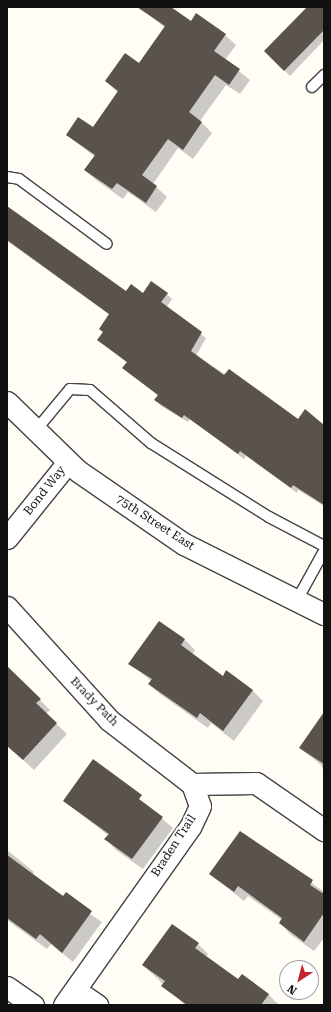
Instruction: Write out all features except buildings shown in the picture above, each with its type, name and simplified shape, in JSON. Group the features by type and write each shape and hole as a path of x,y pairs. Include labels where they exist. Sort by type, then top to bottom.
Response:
{"street":[{"name":"75th Street East","path":"7,402 68,462 184,544 324,614"},
{"name":"Bond Way","path":"7,538 68,462"},
{"name":"Brady Path","path":"7,607 109,720 192,784"},
{"path":"192,784 256,782 324,830"},
{"name":"Braden Trail","path":"70,997 190,827 200,806 192,784"},
{"path":"7,987 32,1005"},
{"path":"70,997 97,1005"}],"lane":[{"path":"312,87 324,75"},
{"path":"7,177 19,179 107,244"},
{"path":"36,430 70,389 90,390 151,443 182,463 324,546"},
{"path":"297,600 324,550"}]}
